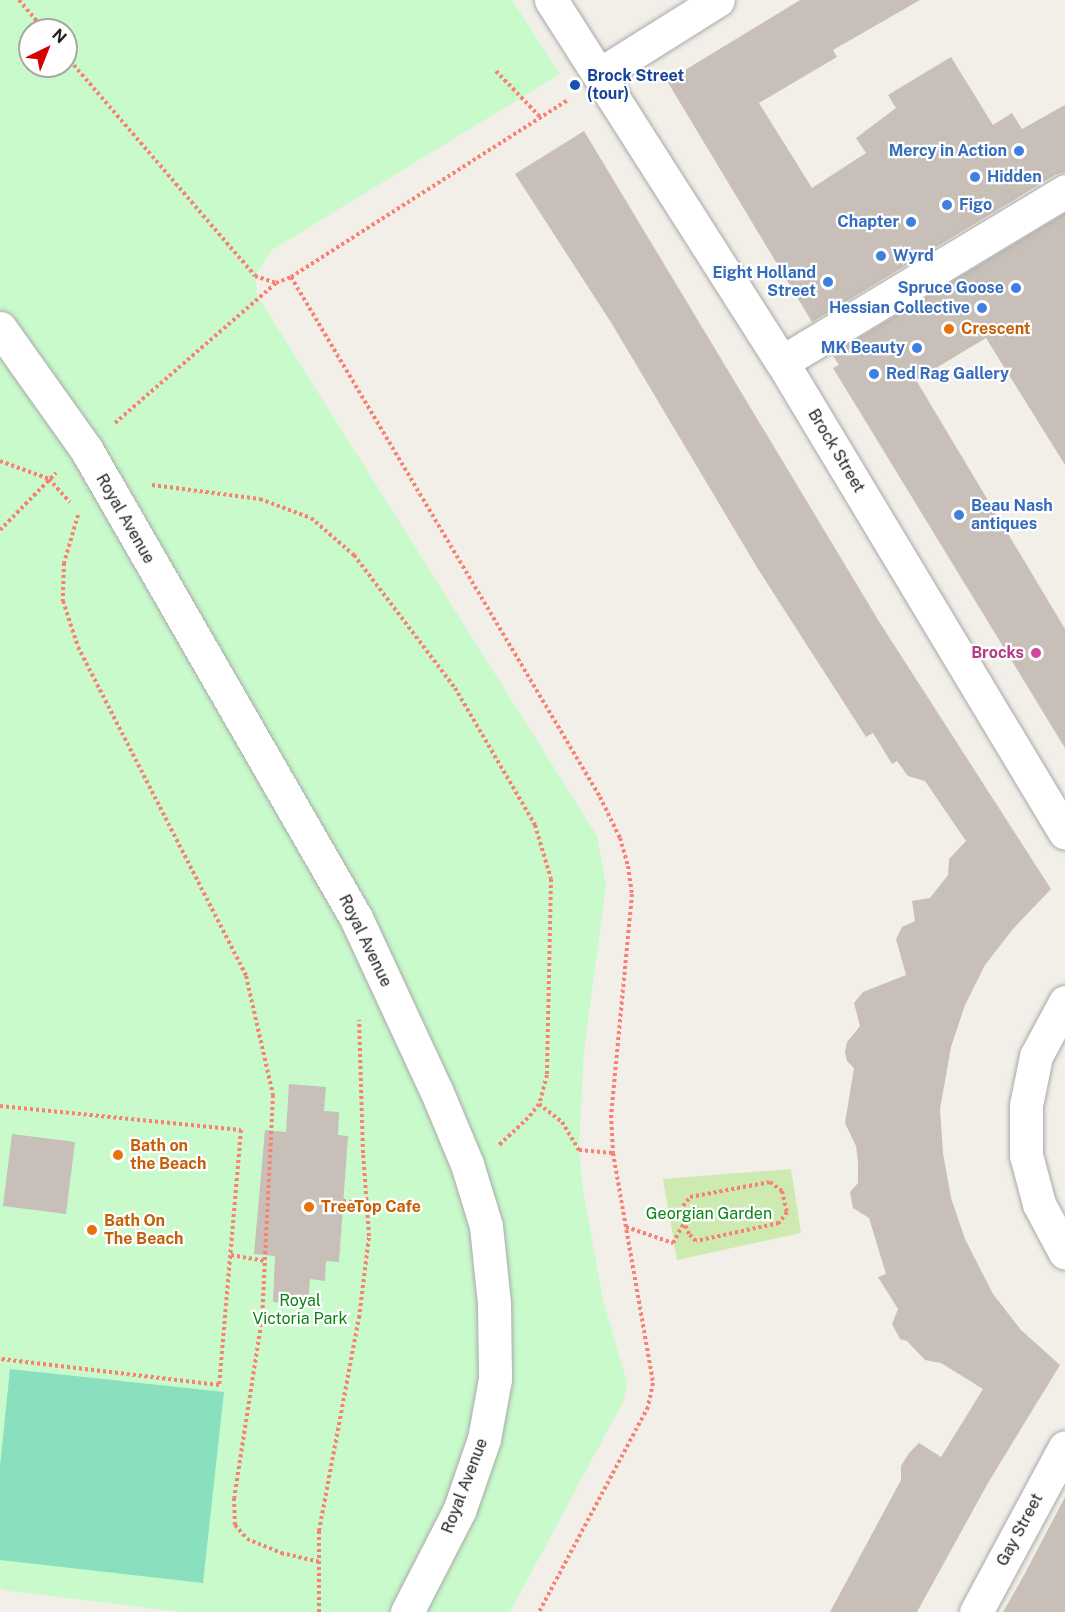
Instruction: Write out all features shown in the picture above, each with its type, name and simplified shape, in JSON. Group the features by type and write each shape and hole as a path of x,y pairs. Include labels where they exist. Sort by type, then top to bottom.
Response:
{"street":[{"name":"Brock Street","path":"552,0 782,362 1065,832"},
{"path":"600,74 718,0"},
{"path":"782,362 1065,190"},
{"name":"Royal Avenue","path":"0,328 93,463 356,918 436,1090 467,1164 486,1226 494,1302 495,1378 484,1439 459,1511 407,1612"},
{"path":"1065,1002 1036,1056 1026,1105 1026,1155 1036,1194 1065,1253"},
{"name":"Gay Street","path":"976,1612 1065,1447"}],"path":[{"path":"19,0 34,18"},
{"path":"78,70 255,276 276,283"},
{"path":"496,71 542,119"},
{"path":"0,530 49,479 93,463 276,283 291,277 542,119 600,74"},
{"path":"291,277 600,797 620,838 628,866 632,894 613,1070 611,1115 613,1153 653,1383 648,1407 539,1612"},
{"path":"0,461 49,479 72,504"},
{"path":"93,463 260,499 311,518 354,555 455,688 535,825 551,879 548,1075 539,1104 528,1118 500,1144 467,1164"},
{"path":"79,513 64,563 63,601 78,647 246,976 267,1057 273,1095 262,1318 234,1498 236,1525 247,1539 281,1553 319,1562"},
{"path":"318,1612 319,1531 359,1318 369,1236 359,1012"},
{"path":"539,1104 562,1122 579,1150 613,1153"},
{"path":"0,1106 241,1130 219,1385 0,1359"},
{"path":"626,1227 673,1243 684,1223 683,1206 690,1197 770,1182 782,1191 787,1212 779,1223 696,1241 689,1234 684,1223"},
{"path":"343,1201 367,1204"},
{"path":"231,1256 266,1261"}],"green space":[{"name":"Royal Victoria Park","path":"0,0 512,0 560,74 272,250 255,276 258,297 597,836 606,885 584,1051 579,1150 583,1189 603,1300 627,1382 624,1400 510,1612 183,1612 9,1591 0,1588"},
{"name":"Georgian Garden","path":"791,1169 801,1233 677,1260 663,1179"},
{"path":"10,1369 224,1392 203,1583 0,1560 0,1466"}],"building":[{"path":"800,0 920,0 833,50 837,57 759,103 812,188 866,153 856,138 896,108 888,95 951,57 993,125 1012,113 1022,129 1065,105 1065,172 1055,175 812,322 667,81"},
{"path":"584,131 880,623 1051,889 1013,929 985,965 965,1005 951,1047 940,1109 943,1153 951,1198 965,1239 993,1294 1021,1330 1060,1365 988,1483 917,1612 830,1612 901,1480 901,1466 909,1453 919,1443 941,1457 983,1389 941,1363 925,1360 907,1341 900,1339 892,1324 898,1309 878,1277 886,1274 869,1218 853,1208 850,1192 858,1183 858,1161 856,1146 845,1123 854,1068 847,1061 845,1052 847,1042 860,1026 854,1003 863,992 906,975 896,939 902,927 915,921 912,901 930,898 948,875 949,859 966,841 925,781 908,776 897,761 892,764 873,733 866,737 758,569 612,324 515,174"},
{"path":"1065,213 1065,465 986,338 916,380 1065,629 1065,748 833,368 839,365 832,354"},
{"path":"289,1084 326,1087 324,1111 339,1112 338,1135 348,1136 339,1262 326,1261 325,1281 310,1279 308,1305 273,1302 275,1256 254,1254 265,1130 286,1132"},
{"path":"12,1134 75,1142 66,1214 3,1206"},
{"path":"1065,1497 1065,1612 1003,1612 1023,1577"}],"place":[{"name":"Brock Street (tour)","path":"575,85"},
{"name":"Mercy in Action","path":"1019,151"},
{"name":"Hidden","path":"975,177"},
{"name":"Figo","path":"947,205"},
{"name":"Chapter","path":"911,222"},
{"name":"Wyrd","path":"881,256"},
{"name":"Eight Holland Street","path":"828,282"},
{"name":"Spruce Goose","path":"1016,288"},
{"name":"Hessian Collective","path":"982,308"},
{"name":"Crescent","path":"949,329"},
{"name":"MK Beauty","path":"917,348"},
{"name":"Red Rag Gallery","path":"874,374"},
{"name":"Beau Nash antiques","path":"959,515"},
{"name":"Brocks","path":"1036,653"},
{"name":"Bath on the Beach","path":"118,1155"},
{"name":"TreeTop Cafe","path":"309,1207"},
{"name":"Bath On The Beach","path":"92,1230"}]}
